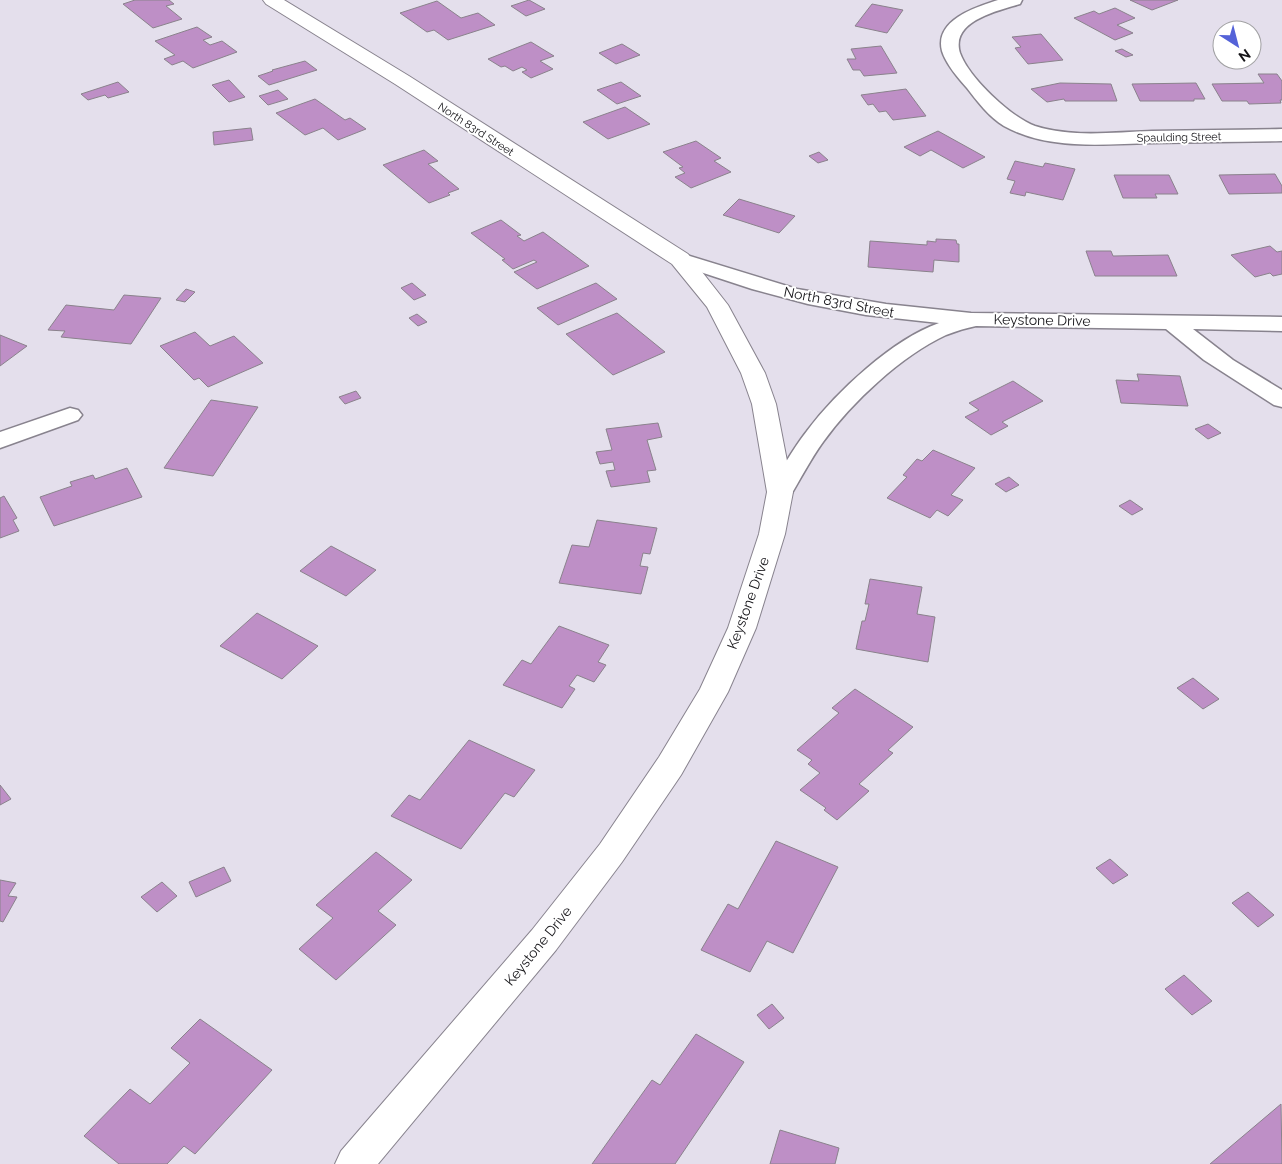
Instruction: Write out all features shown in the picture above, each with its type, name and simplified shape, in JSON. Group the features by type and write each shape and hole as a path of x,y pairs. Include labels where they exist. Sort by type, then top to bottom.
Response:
{"street":[{"name":"North 83rd Street","path":"272,0 402,80 680,259 754,284 809,298 884,311 974,319"},
{"name":"Spaulding Street","path":"1014,0 980,12 957,26 950,35 948,43 954,58 997,113 1012,122 1046,134 1075,138 1282,136"},
{"name":"North 83rd Street","path":"680,259 716,305 753,373 764,404 780,492"},
{"name":"Keystone Drive","path":"354,1164 544,940 611,852 670,766 713,692 742,628 772,534 780,492 815,437 848,399 910,348 938,330 974,319 1282,324"},
{"path":"1173,323 1192,341 1221,362 1282,400"},
{"path":"0,440 70,415"}],"building":[{"path":"135,0 169,0 174,4 166,6 182,19 153,28 123,4"},
{"path":"529,0 545,9 526,16 511,6"},
{"path":"1130,0 1178,0 1152,10"},
{"path":"437,1 461,18 478,13 495,25 448,40 434,30 427,32 400,13"},
{"path":"872,4 903,10 887,33 855,26"},
{"path":"1115,8 1135,18 1117,25 1133,33 1115,40 1074,18 1094,11 1099,14"},
{"path":"197,27 212,37 203,40 210,45 222,41 237,52 193,68 183,61 172,65 164,59 175,55 155,41"},
{"path":"1041,34 1063,60 1028,64 1015,48 1021,47 1012,37"},
{"path":"531,42 554,56 540,61 553,69 531,78 522,72 527,70 522,67 513,71 505,66 501,67 488,59"},
{"path":"622,44 640,55 616,64 599,53"},
{"path":"881,46 897,73 864,76 860,70 853,70 847,59 856,59 851,49"},
{"path":"1122,49 1133,55 1126,57 1115,51"},
{"path":"305,61 317,70 269,85 258,76 272,70"},
{"path":"1258,74 1277,74 1282,81 1281,103 1249,104 1247,101 1222,101 1212,84 1264,83"},
{"path":"229,80 245,97 229,102 212,85"},
{"path":"118,82 129,92 108,98 105,95 88,100 81,94"},
{"path":"621,82 641,96 617,104 597,90"},
{"path":"1060,83 1111,84 1117,101 1065,101 1064,99 1047,102 1031,89"},
{"path":"1196,83 1205,99 1194,99 1194,101 1140,101 1132,84"},
{"path":"906,89 926,116 893,120 886,111 879,112 873,104 868,105 861,95"},
{"path":"278,90 288,99 268,105 259,96"},
{"path":"315,99 345,120 350,118 366,129 338,140 323,128 305,135 276,113"},
{"path":"625,107 650,124 608,139 583,122"},
{"path":"251,128 253,140 214,145 213,132"},
{"path":"938,131 985,157 963,168 931,150 920,156 904,147"},
{"path":"696,141 721,158 714,161 731,172 691,188 675,177 685,173 679,168 683,167 663,152"},
{"path":"424,150 438,161 428,164 459,189 448,193 450,195 429,203 383,165"},
{"path":"819,152 828,160 818,163 809,156"},
{"path":"1015,161 1043,167 1045,163 1075,169 1063,200 1026,192 1025,196 1010,193 1015,181 1007,179"},
{"path":"1275,174 1282,186 1282,193 1229,194 1219,175"},
{"path":"1114,175 1169,175 1178,194 1155,194 1157,198 1123,198"},
{"path":"739,199 795,216 779,233 723,215"},
{"path":"501,220 521,235 517,236 524,241 543,232 589,266 537,289 514,272 537,262 534,260 513,269 502,260 505,259 471,233"},
{"path":"936,239 956,240 957,244 959,244 959,262 934,260 933,272 868,267 870,241 927,245 927,241 936,242"},
{"path":"1270,246 1277,252 1282,251 1282,274 1273,276 1270,273 1255,277 1231,255"},
{"path":"1086,251 1111,251 1113,256 1168,255 1177,276 1095,276"},
{"path":"412,283 426,295 414,300 401,288"},
{"path":"596,283 617,299 558,325 537,308"},
{"path":"186,289 195,292 185,302 176,300"},
{"path":"124,295 161,298 131,344 61,337 65,331 48,330 66,305 114,310"},
{"path":"617,313 665,352 613,375 566,334"},
{"path":"417,314 427,322 418,326 409,318"},
{"path":"195,332 210,346 234,336 263,363 208,387 199,378 194,380 160,346"},
{"path":"0,335 27,346 0,366"},
{"path":"1137,374 1180,376 1188,406 1121,403 1116,380 1139,381"},
{"path":"1013,381 1043,401 1002,422 1008,426 991,435 965,417 979,410 969,403"},
{"path":"356,391 361,398 345,404 339,397"},
{"path":"211,400 258,407 213,476 164,468"},
{"path":"658,423 662,437 647,440 656,470 647,471 650,482 611,487 606,471 615,470 613,462 600,464 596,452 612,450 606,429"},
{"path":"1208,424 1221,433 1208,439 1195,429"},
{"path":"933,450 975,468 951,495 963,500 948,516 937,510 930,518 887,498 907,477 903,475 917,459 922,461"},
{"path":"127,468 142,497 54,526 40,497 72,486 70,482 93,475 95,479"},
{"path":"1009,477 1019,485 1006,492 995,484"},
{"path":"4,496 17,518 13,520 19,531 0,538 0,498"},
{"path":"1130,500 1143,509 1132,515 1119,506"},
{"path":"597,520 657,528 650,554 643,553 640,566 648,567 641,594 559,583 572,545 589,547"},
{"path":"331,546 376,570 346,596 300,571"},
{"path":"870,579 922,587 917,614 935,617 928,662 856,649 862,621 865,621 869,604 865,604"},
{"path":"257,613 318,646 282,679 220,646"},
{"path":"559,626 609,645 598,662 606,665 594,682 577,675 569,686 575,689 562,708 503,685 522,660 531,664"},
{"path":"1193,678 1219,699 1203,709 1177,688"},
{"path":"855,689 913,727 888,750 893,753 859,784 869,791 837,820 824,810 826,808 800,790 820,773 808,764 812,760 797,750 839,713 832,708"},
{"path":"469,740 535,770 514,797 505,793 461,849 391,816 409,795 420,800"},
{"path":"0,785 11,799 0,805"},
{"path":"776,841 838,867 793,953 767,941 750,972 701,950 728,904 738,909"},
{"path":"376,852 412,880 378,911 396,925 336,980 299,949 333,918 316,905"},
{"path":"1110,859 1128,875 1113,884 1096,868"},
{"path":"224,867 231,881 196,897 189,882"},
{"path":"0,880 16,883 8,896 17,897 3,922 0,921"},
{"path":"162,882 177,896 157,912 141,897"},
{"path":"1248,892 1274,915 1258,927 1232,903"},
{"path":"1184,975 1212,1001 1192,1015 1165,989"},
{"path":"772,1004 784,1018 769,1029 757,1015"},
{"path":"200,1019 272,1070 195,1154 184,1146 167,1164 119,1164 84,1136 130,1089 150,1104 190,1063 171,1048"},
{"path":"696,1034 744,1062 675,1164 592,1164 652,1080 660,1085"},
{"path":"1281,1104 1282,1164 1210,1164"},
{"path":"780,1130 839,1148 835,1164 770,1164"}]}
